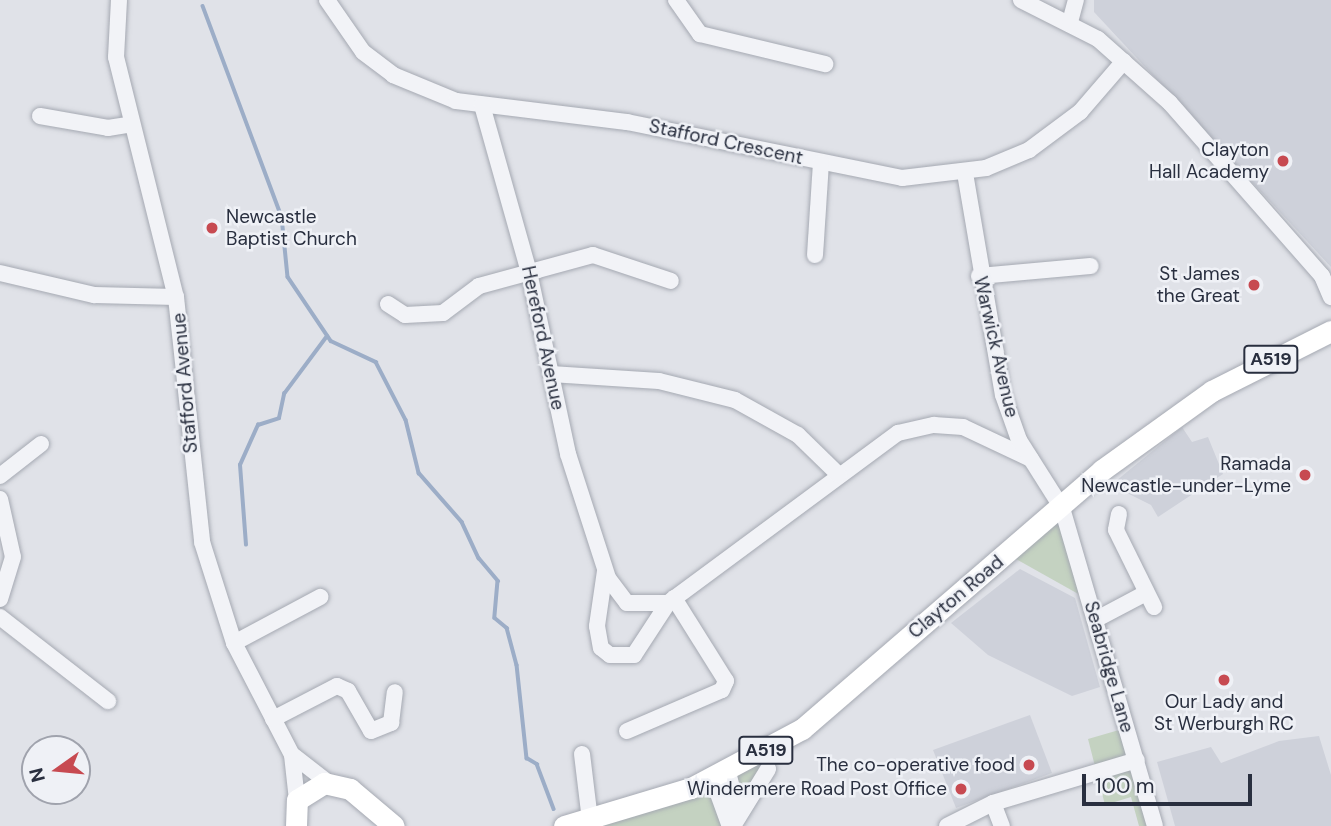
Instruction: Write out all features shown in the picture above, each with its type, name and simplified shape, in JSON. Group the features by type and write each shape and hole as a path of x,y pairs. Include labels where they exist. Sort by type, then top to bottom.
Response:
{"main road":[{"name":"Clayton Road","path":"564,826 590,820 720,776 802,729 1062,509 1102,470 1212,391 1331,331"},
{"path":"278,826 330,784 350,789 385,822"}],"street":[{"name":"Stafford Avenue","path":"119,0 116,57 128,125 176,297 202,542 234,643 292,755 296,811"},
{"name":"Stafford Crescent","path":"327,0 363,51 393,75 432,94 482,105 627,122 902,178 965,173 1006,162 1058,132 1124,61"},
{"path":"676,0 686,23 700,34 825,64"},
{"path":"1021,0 1070,22 1124,61 1170,103 1322,276 1331,297"},
{"path":"1070,22 1076,0"},
{"name":"Hereford Avenue","path":"482,105 529,272 568,454 605,571 627,603 671,601"},
{"path":"40,116 108,128 128,125"},
{"path":"815,255 821,163"},
{"name":"Warwick Avenue","path":"965,173 979,276 1011,420 1062,509"},
{"path":"388,304 405,315 443,313 479,286 593,255 671,281"},
{"path":"979,276 1091,266"},
{"path":"0,273 94,295 176,297"},
{"path":"551,374 659,381 735,400 798,435 839,475"},
{"path":"992,435 1011,420"},
{"name":"Hereford Avenue","path":"605,571 597,626 601,648 610,656 634,655 671,601 880,442 914,428 963,427 992,435 1031,459"},
{"path":"0,476 41,444"},
{"path":"0,499 13,557 0,599"},
{"name":"Seabridge Lane","path":"1062,509 1155,826"},
{"path":"1095,620 1150,600 1116,530 1119,514"},
{"path":"234,643 320,597"},
{"path":"627,731 722,690 726,681 671,601"},
{"path":"0,617 108,701"},
{"path":"273,719 337,686 348,691 371,731 391,723 395,692"},
{"path":"582,754 590,820"},
{"name":"Stafford Avenue","path":"292,755 330,784"},
{"path":"947,826 993,803 1137,760"},
{"path":"731,826 768,769"},
{"path":"720,776 736,804 731,826"},
{"path":"993,803 1002,826"}],"shaded area":[{"name":"Clayton Hall Academy","path":"1094,0 1331,0 1331,267 1094,12"},
{"path":"1182,427 1192,442 1208,437 1223,474 1158,517 1151,505 1111,485"},
{"path":"1020,569 1075,598 1100,687 1072,696 988,655 951,623"},
{"path":"1030,715 1052,773 956,808 933,750"},
{"path":"1319,736 1331,775 1331,826 1175,826 1157,762 1211,747 1221,763 1279,741"}],"green space":[{"path":"1062,508 1089,600 1007,554"},
{"path":"1119,730 1155,826 1139,826 1131,797 1105,805 1088,739"},
{"path":"759,755 768,769 733,826 564,826"}],"waterway":[{"path":"203,6 282,217 288,277 331,341 376,362 406,420 419,473 462,522 479,558 498,581 495,618 507,628 517,665 527,758 537,764 554,809"},
{"path":"246,545 240,465 258,425 279,418 284,394 327,336"}],"place":[{"name":"Clayton Hall Academy","path":"1283,161"},
{"name":"Newcastle Baptist Church","path":"212,228"},
{"name":"St James the Great","path":"1254,285"},
{"name":"Ramada Newcastle-under-Lyme","path":"1305,475"},
{"name":"Our Lady and St Werburgh RC","path":"1224,680"},
{"name":"The co-operative food","path":"1029,765"},
{"name":"Windermere Road Post Office","path":"961,789"}]}
